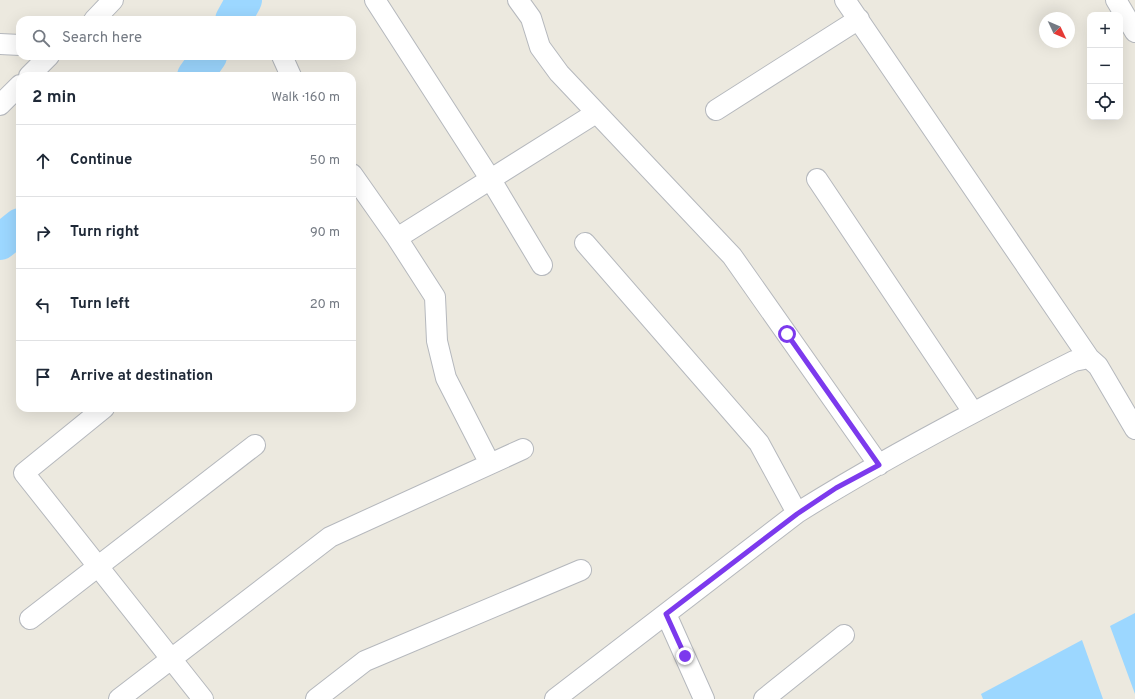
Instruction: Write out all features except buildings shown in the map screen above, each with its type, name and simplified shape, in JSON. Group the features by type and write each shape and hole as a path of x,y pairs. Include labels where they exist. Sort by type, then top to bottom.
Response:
{"street":[{"path":"98,16 113,0"},
{"path":"374,0 491,180 542,265"},
{"path":"518,0 531,18 540,47 559,73 732,256 879,465"},
{"path":"845,0 1089,358 1098,366 1135,429"},
{"path":"1116,0 1135,32"},
{"path":"716,110 859,19"},
{"path":"0,44 16,45"},
{"path":"33,72 45,60"},
{"path":"284,60 290,72"},
{"path":"0,105 16,89"},
{"path":"397,238 596,113"},
{"path":"818,179 973,412"},
{"path":"356,180 397,238 435,297 437,341 446,378 490,464"},
{"path":"585,243 759,443 797,514"},
{"path":"555,699 797,514 836,488 973,412 1074,361 1089,358"},
{"path":"99,412 24,473 203,699"},
{"path":"30,619 255,445"},
{"path":"119,699 330,537 523,449"},
{"path":"316,699 365,661 581,570"},
{"path":"666,614 704,699"},
{"path":"764,699 844,635"}],"water":[{"path":"1135,613 1135,694 1110,626"},
{"path":"1082,640 1103,699 983,699 981,694"}],"waterway":[{"path":"235,16 244,0"},
{"path":"198,72 206,60"},
{"path":"0,242 16,229"}],"route":[{"path":"685,656 666,614 797,514 836,488 879,465 787,334"}]}
